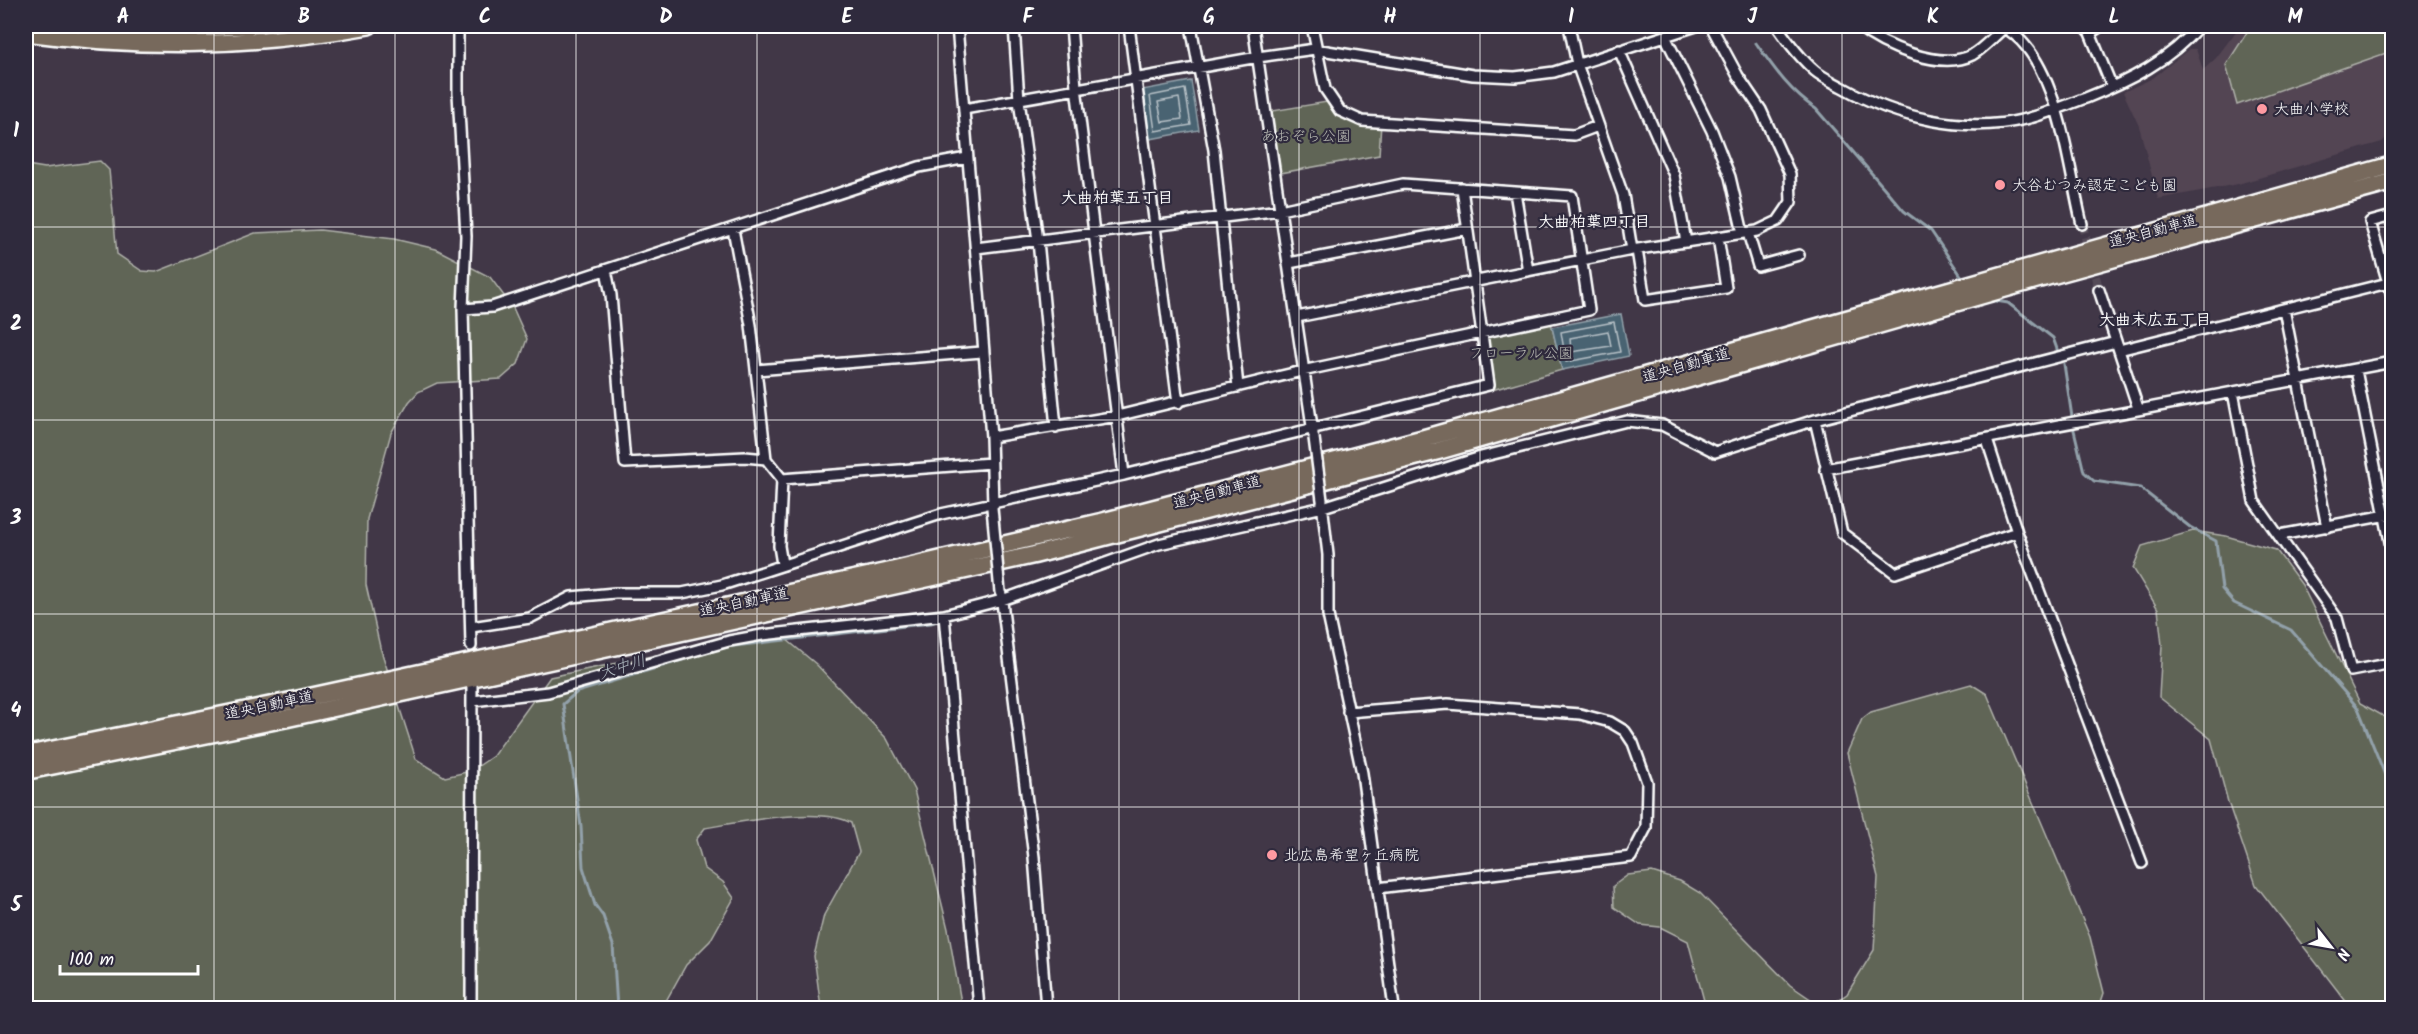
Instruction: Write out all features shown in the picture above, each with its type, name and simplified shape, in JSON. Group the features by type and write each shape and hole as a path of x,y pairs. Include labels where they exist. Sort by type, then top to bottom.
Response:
{"highway":[{"path":"92,26 170,29 250,26"},
{"path":"26,33 133,44 193,44 259,42 369,26"},
{"name":"道央自動車道","path":"26,755 277,704 897,570 1101,522 1421,440 2392,165"},
{"name":"道央自動車道","path":"26,771 299,715 1045,552 1438,451 2014,286 2392,182"}],"street":[{"path":"458,26 458,93 466,236 463,309 471,645"},
{"path":"957,26 976,248 982,352 991,438 993,504 1001,596 1034,857 1046,1008"},
{"path":"1014,26 1056,427"},
{"path":"1071,26 1124,475"},
{"path":"1129,26 1178,403"},
{"path":"1191,26 1214,150 1238,387"},
{"path":"1253,26 1323,504 1328,555 1328,615 1362,773 1394,1008"},
{"path":"1312,26 1325,89 1340,111 1362,121 1574,135 1599,126"},
{"path":"1569,26 1577,64 1623,195 1645,300 1726,288 1718,237"},
{"path":"964,109 1020,100 1077,87 1315,49 1483,75 1515,77 1554,72 1696,26"},
{"path":"1297,317 1635,250 1745,233 1778,221 1791,202 1790,174 1761,110 1738,76 1711,26"},
{"path":"1777,26 1789,44 1815,72 1892,111 1938,122 1982,124 2025,119 2056,109 2146,72 2199,26"},
{"path":"1858,26 1874,39 1907,53 1952,61 1972,54 2003,26 2029,48 2044,71 2056,109 2082,224"},
{"path":"2101,26 2087,29 2112,87"},
{"path":"1665,36 1712,131 1730,177 1745,233 1758,266 1799,255"},
{"path":"1619,50 1674,175 1686,242"},
{"path":"463,309 492,307 733,230 919,166 967,158"},
{"path":"976,248 1280,210 1403,184 1572,196 1589,310 1302,371 1178,403 991,438"},
{"path":"471,627 530,618 571,597 615,593 682,593 722,585 941,514 1313,433 1489,385 1462,189"},
{"path":"1515,192 1528,271"},
{"path":"2392,216 2370,222 2392,296"},
{"path":"1289,263 1467,229"},
{"path":"733,230 751,325 766,459 782,479 778,546 782,564"},
{"path":"606,270 625,463 745,457 766,459"},
{"path":"473,701 548,693 762,635 944,615 1169,542 1323,504 1481,457 1627,421 1662,425 1715,452 1815,420 2388,283"},
{"path":"2099,290 2138,408"},
{"path":"2284,309 2296,381 2327,527"},
{"path":"756,370 982,352"},
{"path":"1825,469 1986,440 2138,408 2392,362"},
{"path":"2356,370 2389,515 2392,552"},
{"path":"2233,392 2253,501 2280,535 2337,618 2351,671 2392,663"},
{"path":"1815,420 1842,533 1895,573 2017,532"},
{"path":"1986,440 2017,532 2142,863"},
{"path":"782,479 992,463"},
{"path":"2280,535 2389,515"},
{"path":"944,615 979,1008"},
{"path":"471,1008 472,684"},
{"path":"1348,712 1448,704 1580,714 1610,722 1625,731 1633,743 1647,782 1646,828 1631,857 1378,888"}],"shaded area":[{"name":"大曲小学校","path":"2240,26 2392,26 2392,132 2382,142 2238,184 2158,199 2139,126 2123,92 2153,78 2189,49 2196,49 2203,70 2216,58"}],"green space":[{"path":"2251,26 2386,26 2392,33 2392,51 2237,105 2226,65"},
{"name":"あおぞら公園","path":"1333,101 1340,111 1381,123 1379,155 1275,174 1266,112"},
{"path":"100,161 109,170 117,254 142,271 156,272 255,233 320,230 394,239 436,249 490,277 513,308 527,339 518,364 501,379 437,383 418,392 409,402 391,433 367,519 366,585 380,647 416,759 445,777 471,771 493,756 550,677 739,638 781,635 816,664 887,739 914,790 948,929 962,1008 821,1008 814,956 824,915 859,852 851,823 838,818 801,816 759,819 705,828 696,840 704,868 723,882 734,898 710,941 686,965 662,1008 26,1008 26,165 45,168"},
{"name":"フローラル公園","path":"1550,318 1562,370 1492,390 1489,385 1483,332"},
{"path":"2193,531 2226,536 2276,550 2302,585 2360,703 2392,721 2392,1008 2351,1008 2256,885 2228,802 2211,739 2159,697 2162,645 2158,609 2133,568 2142,546"},
{"path":"1971,684 1987,694 2090,937 2104,993 2099,1008 1706,1008 1688,941 1660,927 1640,925 1614,907 1613,886 1628,875 1652,872 1680,881 1700,893 1790,985 1815,1002 1835,1002 1847,994 1874,950 1878,877 1847,753 1862,719 1871,712"}],"water":[{"path":"1191,81 1199,130 1150,139 1142,90"},
{"path":"1621,314 1629,356 1562,370 1552,327"}],"waterway":[{"path":"1756,43 1783,79 1816,109 1904,211 1931,231 1964,280"},
{"path":"1990,300 2008,303 2053,338 2057,349"},
{"path":"2064,364 2072,417"},
{"path":"2074,430 2084,472 2094,481 2140,488 2190,527 2216,541 2222,589 2234,603 2291,630 2358,708 2385,775 2392,777"},
{"name":"大中川","path":"955,617 997,606"},
{"name":"大中川","path":"617,1008 613,945 603,916 595,905 583,867 581,826 563,704 577,692 725,647 931,623 943,619"}],"tunnel":[{"path":"2082,224 2099,290"}],"place":[{"name":"大曲小学校","path":"2262,109"},
{"name":"大谷むつみ認定こども園","path":"2000,185"},
{"name":"北広島希望ヶ丘病院","path":"1272,855"}],"district":[{"name":"大曲柏葉五丁目","path":"1117,197"},
{"name":"大曲柏葉四丁目","path":"1594,221"},
{"name":"大曲末広五丁目","path":"2155,319"}]}
